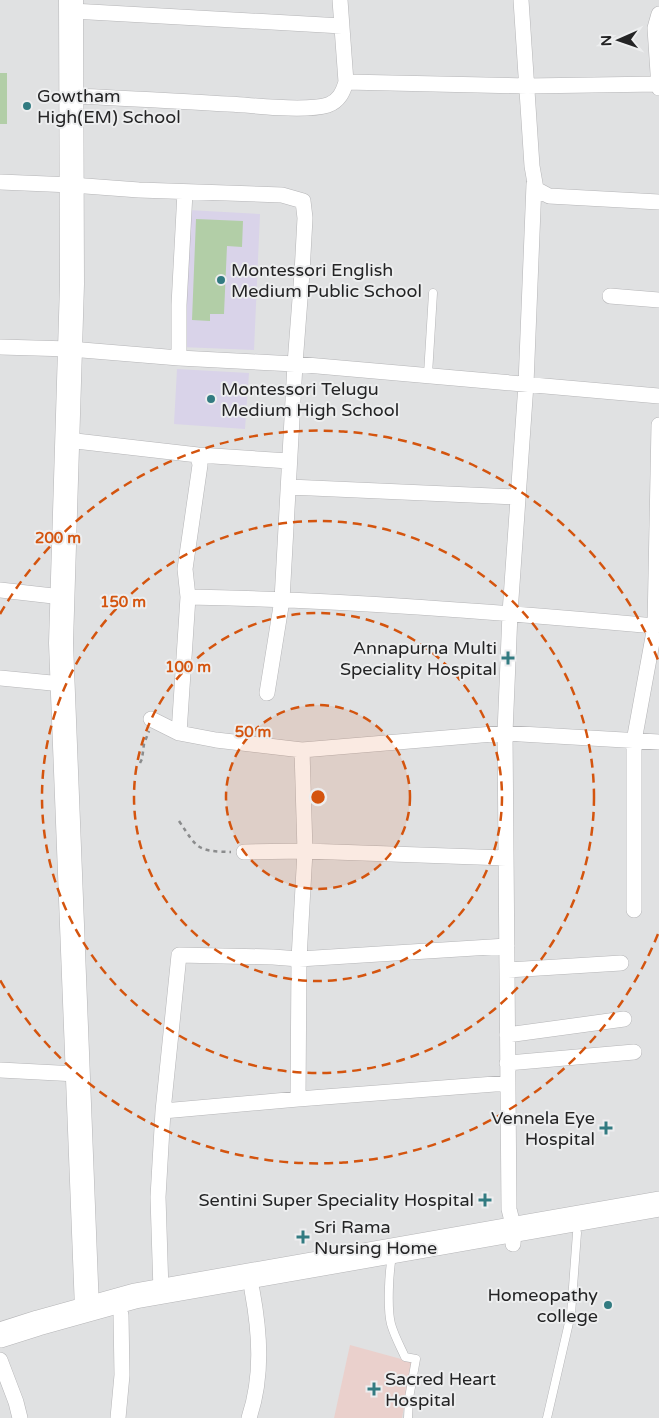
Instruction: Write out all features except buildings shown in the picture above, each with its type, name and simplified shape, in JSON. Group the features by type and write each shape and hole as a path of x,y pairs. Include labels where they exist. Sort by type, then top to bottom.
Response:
{"highway":[{"path":"0,1335 135,1296 392,1258 514,1237 659,1204"},
{"path":"514,1237 577,1233 659,1221"},
{"path":"0,1350 78,1326 176,1302 252,1290 392,1258"}],"main road":[{"path":"72,6 72,284 61,643 87,1309"}],"street":[{"path":"72,96 305,108 318,107 336,101 346,82 340,0"},
{"path":"514,1237 509,1209 505,733 510,613 526,384 534,184 521,0"},
{"path":"72,6 342,26"},
{"path":"659,14 655,28 659,88"},
{"path":"346,82 527,86 659,84"},
{"path":"0,182 139,190 282,195 303,202 302,273 289,460 282,600 267,693"},
{"path":"534,184 536,189 549,196 659,202"},
{"path":"179,358 182,221 185,192"},
{"path":"610,296 659,300"},
{"path":"0,347 70,349 179,358 295,364 428,374 659,396"},
{"path":"634,910 634,741 655,626 659,425"},
{"path":"67,440 198,455 289,460"},
{"path":"179,733 188,597 185,569 200,465 198,455"},
{"path":"289,487 517,498"},
{"path":"0,590 62,597"},
{"path":"188,597 282,600 510,613 655,626"},
{"path":"0,678 62,684"},
{"path":"151,719 179,733 216,740 302,750 505,733 659,742"},
{"path":"298,1099 299,959 306,851 302,750"},
{"path":"244,852 306,851 506,858"},
{"path":"161,1291 158,1197 163,1111 179,955 299,959 507,946"},
{"path":"507,970 621,963"},
{"path":"507,1035 624,1019"},
{"path":"507,1063 634,1052"},
{"path":"0,1070 78,1074"},
{"path":"163,1111 508,1083"},
{"path":"249,1418 260,1358 258,1321 252,1290"},
{"path":"118,1418 122,1376 121,1316"},
{"path":"0,1360 20,1418"}],"lane":[{"path":"428,374 433,293"},
{"path":"547,1418 571,1314 577,1233"},
{"path":"392,1258 391,1323 405,1357 416,1359 409,1398 408,1418"}],"path":[{"path":"140,763 151,719"},
{"path":"179,821 189,838 197,846 217,852 244,852"}],"shaded area":[{"name":"Montessori English Medium Public School","path":"188,210 260,214 254,350 181,347"},
{"name":"Montessori Telugu Medium High School","path":"177,369 249,373 245,429 174,424"},
{"name":"Sacred Heart Hospital","path":"350,1345 412,1362 402,1418 334,1418"}],"green space":[{"path":"0,73 7,73 7,124 0,124"},
{"path":"196,219 243,221 242,247 227,246 224,314 210,314 210,321 192,320"}],"place":[{"name":"Gowtham High(EM) School","path":"27,106"},
{"name":"Montessori English Medium Public School","path":"221,280"},
{"name":"Montessori Telugu Medium High School","path":"211,399"},
{"name":"Annapurna Multi Speciality Hospital","path":"508,658"},
{"name":"Vennela Eye Hospital","path":"606,1128"},
{"name":"Sentini Super Speciality Hospital","path":"485,1200"},
{"name":"Sri Rama Nursing Home","path":"303,1237"},
{"name":"Homeopathy college","path":"608,1305"},
{"name":"Sacred Heart Hospital","path":"374,1389"}]}
